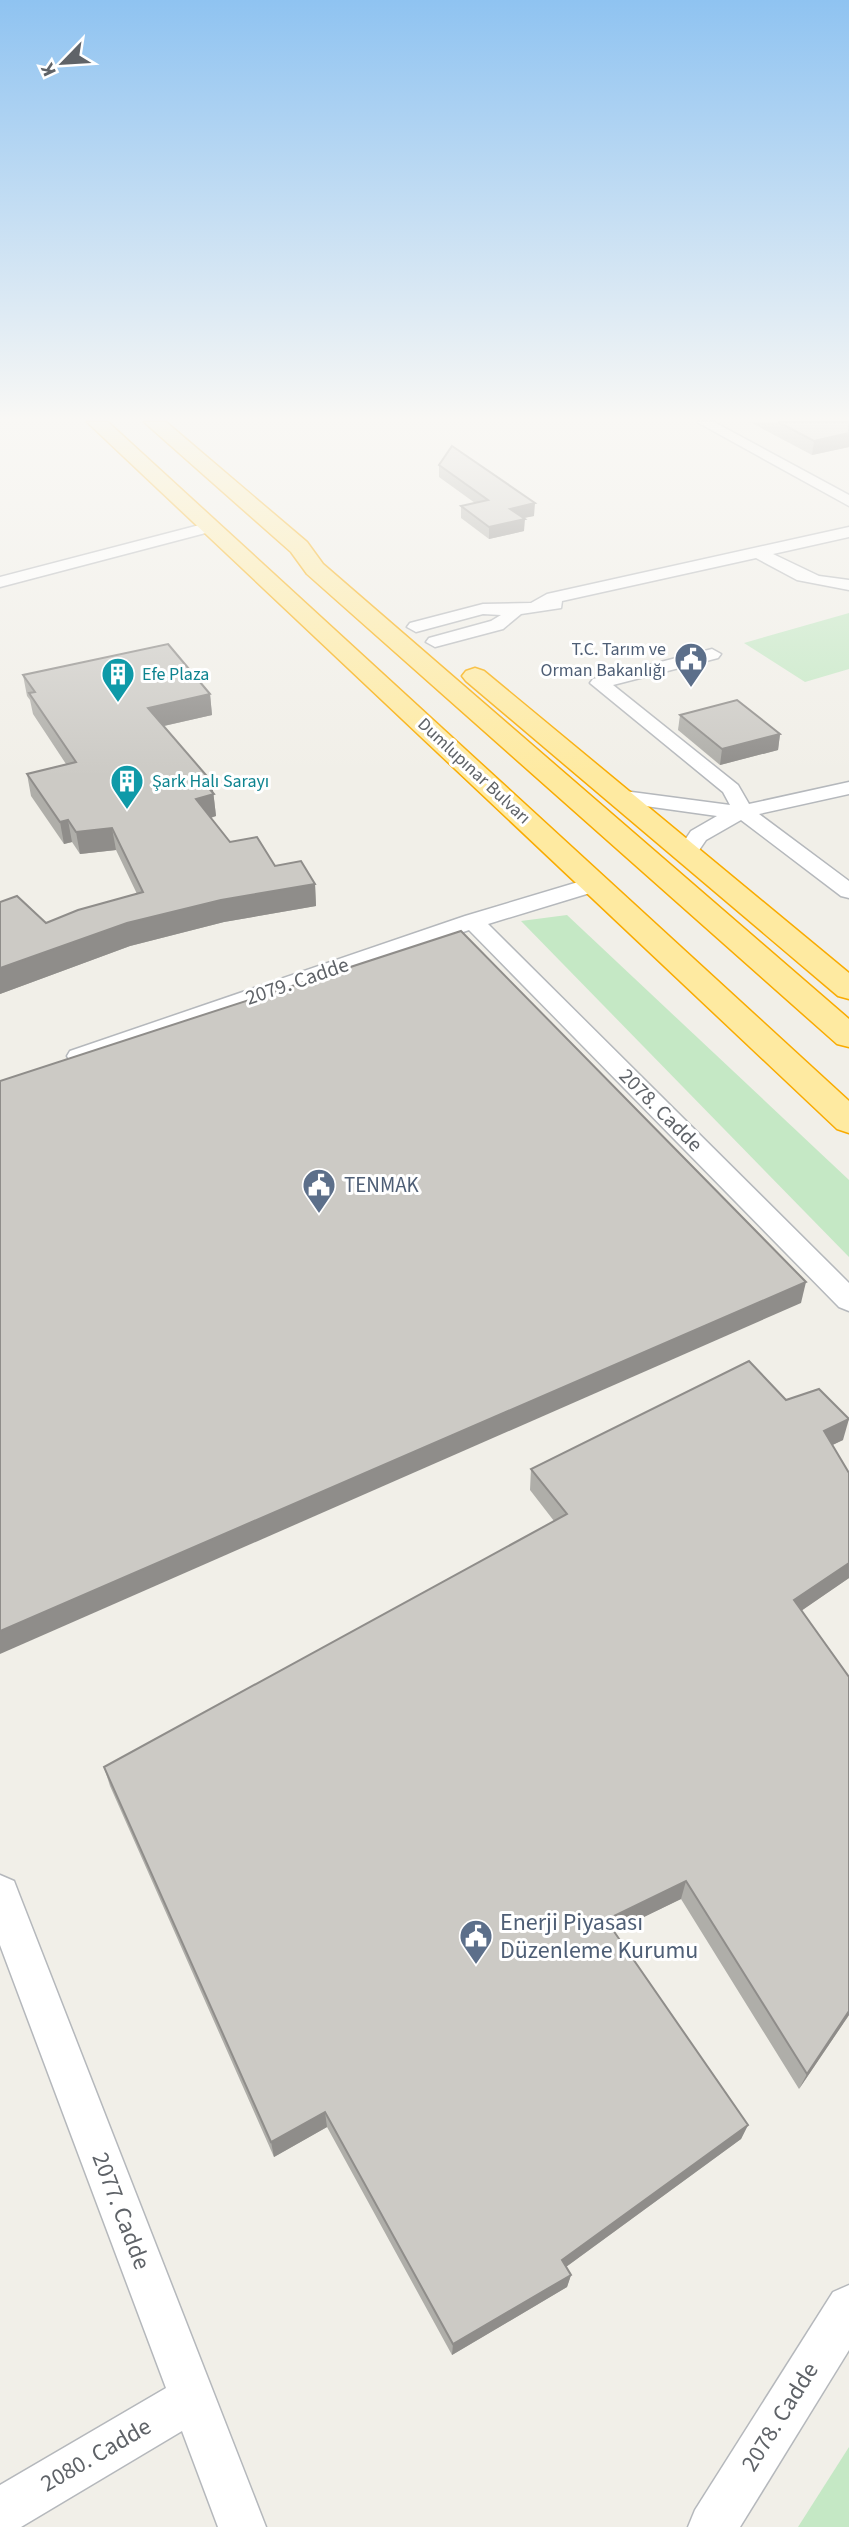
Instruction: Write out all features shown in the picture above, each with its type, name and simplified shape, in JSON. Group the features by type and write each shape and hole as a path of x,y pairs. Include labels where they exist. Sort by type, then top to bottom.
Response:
{"highway":[{"name":"Dumlupınar Bulvarı","path":"225,540 849,1121"},
{"path":"291,540 343,572 426,635 624,797 849,989"},
{"path":"299,547 314,569 849,1037"}],"street":[{"path":"0,582 161,540"},
{"path":"426,635 504,622 512,619 516,610 578,598 591,592 817,540"},
{"path":"761,554 785,569 814,581 849,585"},
{"path":"712,654 599,683 731,789 744,813 849,891"},
{"path":"646,671 662,683"},
{"path":"688,852 699,834 744,813 849,788"},
{"path":"624,797 744,813"},
{"name":"2079. Cadde","path":"52,1065 472,921 595,884"},
{"name":"2078. Cadde","path":"472,921 849,1300"},
{"name":"2077. Cadde","path":"0,1894 242,2527"},
{"name":"2078. Cadde","path":"712,2527 849,2308"},
{"name":"2080. Cadde","path":"0,2512 192,2399"}],"green space":[{"path":"849,613 849,669 805,682 744,643"},
{"path":"567,915 849,1180 849,1257 521,921"},
{"path":"849,2447 849,2527 798,2527"}],"building":[{"path":"168,644 210,694 148,708 212,782 205,784 214,794 196,799 230,842 257,837 275,866 301,861 315,884 221,900 127,923 0,968 0,902 17,896 46,923 78,910 143,892 112,828 76,832 68,820 60,822 27,774 76,762 29,693 35,692 23,675"},
{"path":"737,700 780,734 722,749 680,715"},
{"path":"461,931 806,1282 0,1631 0,1081"},
{"path":"749,1361 786,1400 819,1389 849,1419 824,1431 849,1473 849,1563 794,1600 849,1677 849,2011 807,2074 686,1881 606,1920 748,2125 562,2260 571,2275 453,2344 325,2112 271,2142 104,1767 567,1514 531,1469"}],"place":[{"name":"T.C. Tarım ve Orman Bakanlığı","path":"691,689"},
{"name":"Efe Plaza","path":"118,704"},
{"name":"Şark Halı Sarayı","path":"127,811"},
{"name":"TENMAK","path":"319,1215"},
{"name":"Enerji Piyasası Düzenleme Kurumu","path":"476,1966"}]}
